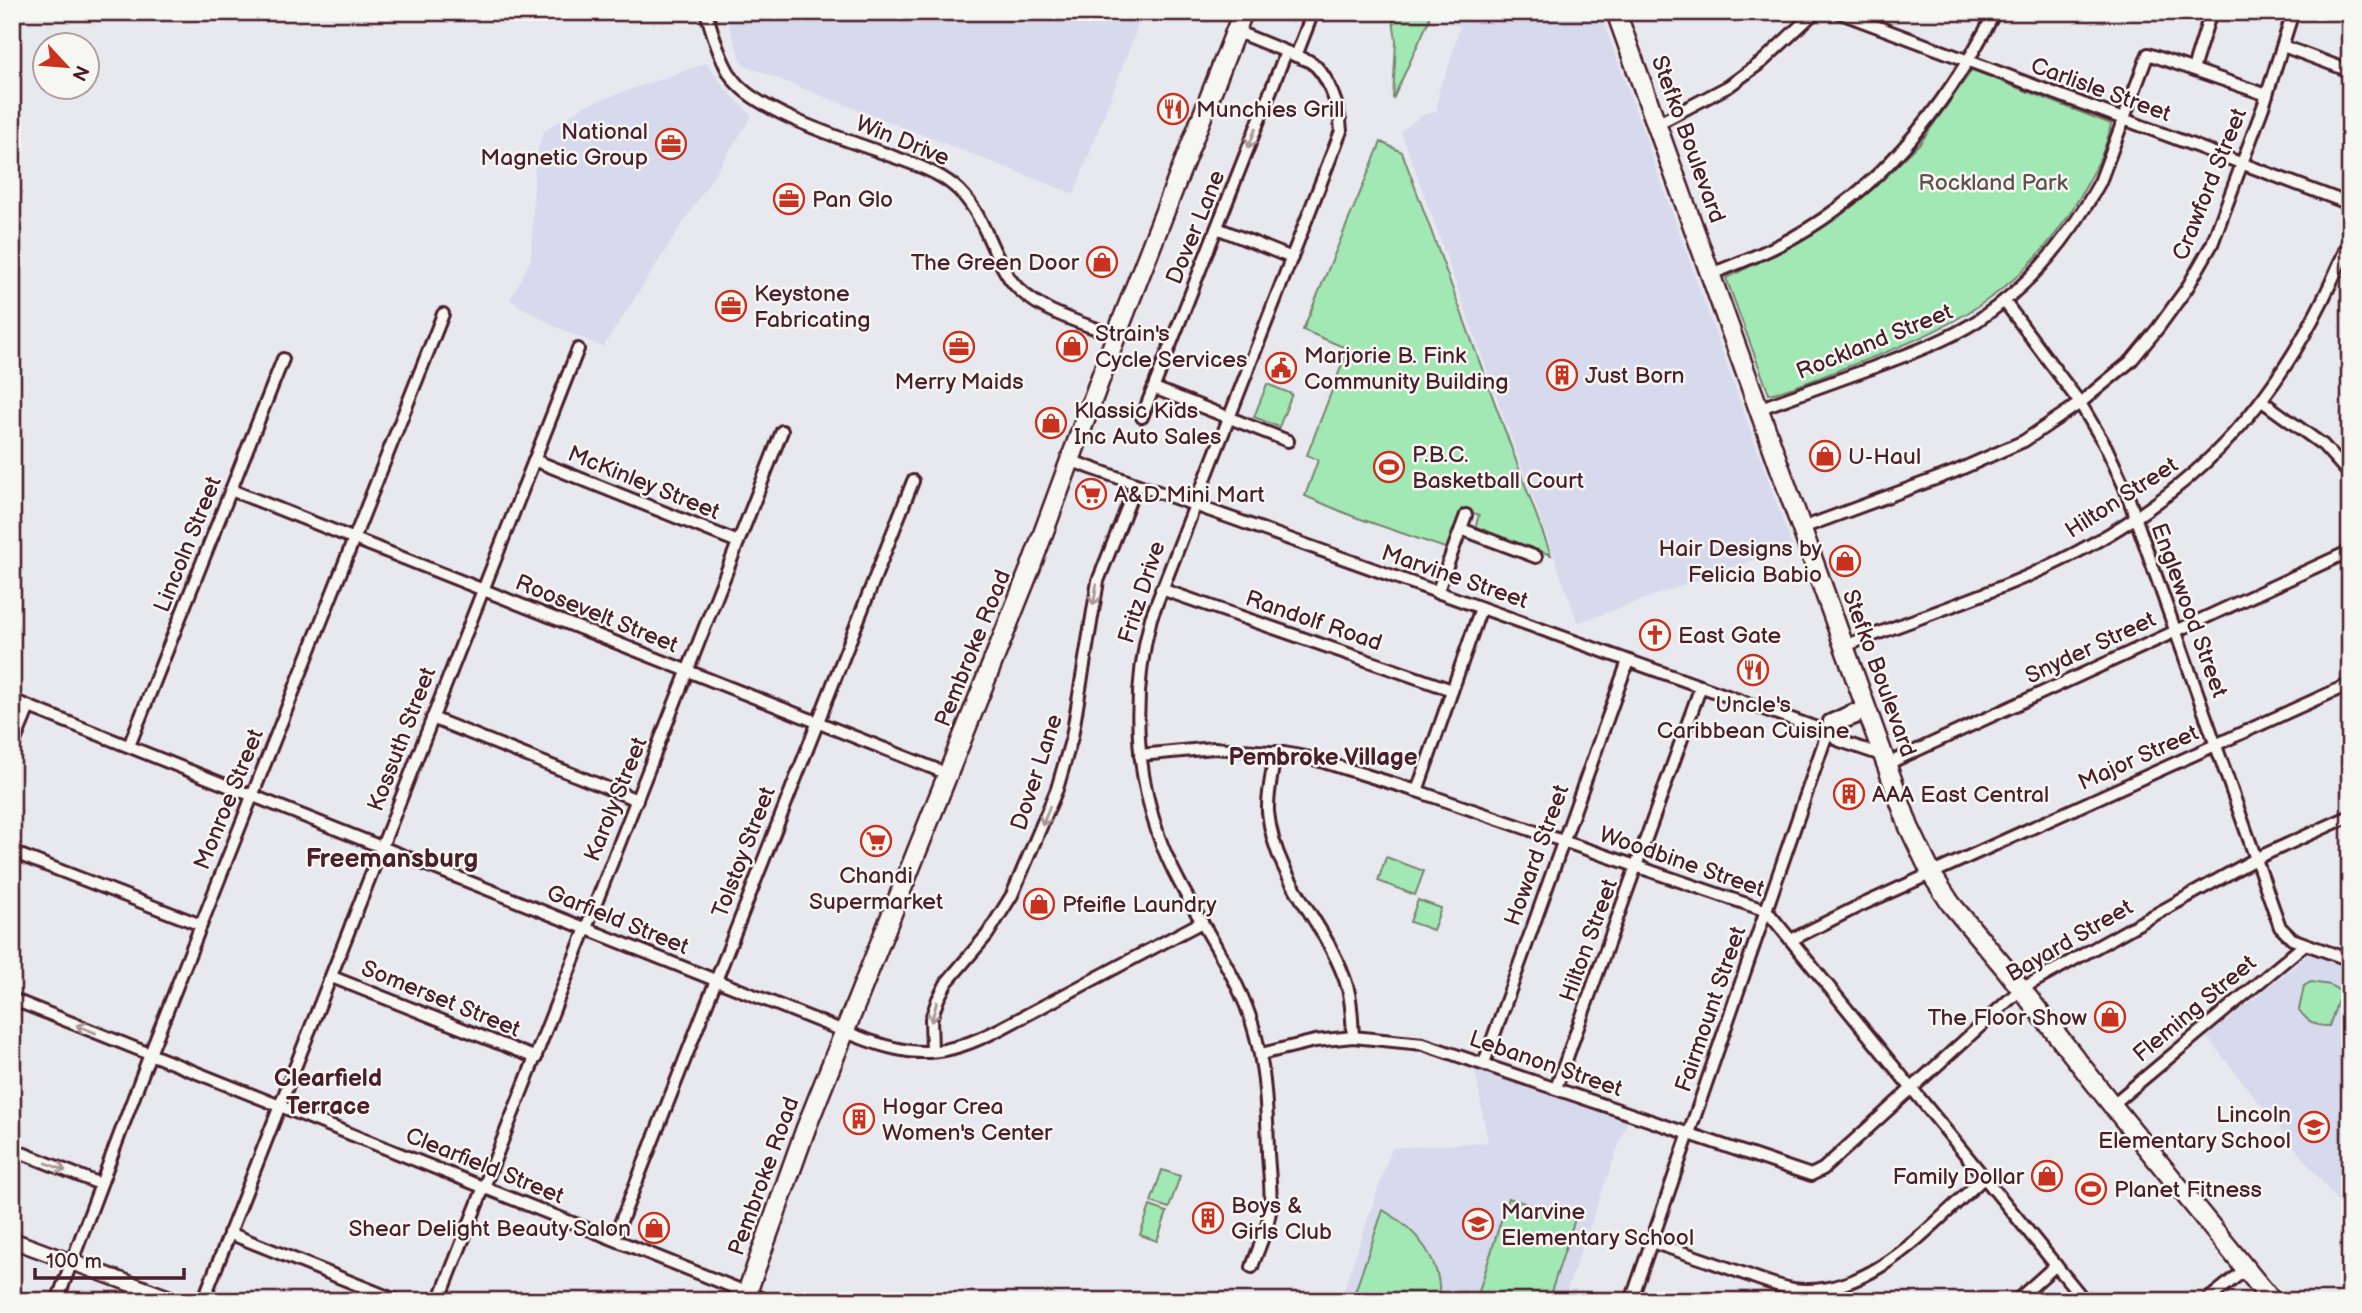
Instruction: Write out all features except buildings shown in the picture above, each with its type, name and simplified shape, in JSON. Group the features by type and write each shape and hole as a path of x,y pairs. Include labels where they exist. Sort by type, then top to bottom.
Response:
{"main road":[{"name":"Pembroke Road","path":"745,1296 844,1031 1030,569 1116,336 1243,12"},
{"name":"Stefko Boulevard","path":"1616,12 1844,646 1863,711 1886,760 1909,827 1932,875 1951,904 2272,1301"}],"street":[{"name":"Win Drive","path":"706,12 721,57 732,78 745,93 814,127 940,175 965,195 974,207 1004,269 1016,286 1037,303 1116,336"},
{"name":"Dover Lane","path":"1142,417 1217,228 1291,54 1313,12"},
{"path":"1657,124 1729,86 1779,48 1815,12"},
{"name":"Carlisle Street","path":"1838,12 2350,204"},
{"path":"1711,274 1794,237 1857,194 1916,136 1967,61 1995,12"},
{"path":"2211,12 2193,69 2267,95"},
{"name":"Crawford Street","path":"1802,528 1990,457 2024,440 2080,404 2136,355 2187,288 2220,225 2267,95 2293,12"},
{"name":"Fritz Drive","path":"1235,31 1315,65 1323,73 1341,131 1161,589 1151,618 1141,664 1137,721 1144,781 1160,841 1243,996 1261,1054 1268,1106 1271,1191 1268,1220 1252,1267"},
{"path":"2283,46 2350,71"},
{"name":"Rockland Street","path":"1758,409 1944,339 2004,301 2051,255 2079,218 2100,182 2148,54 2193,69"},
{"path":"1217,228 1293,258"},
{"name":"Hilton Street","path":"1844,646 2050,566 2135,518 2190,479 2219,452 2262,401 2305,337 2350,238"},
{"name":"Englewood Street","path":"2004,301 2080,404 2106,447 2125,488 2280,927 2285,935 2304,945"},
{"name":"Monroe Street","path":"57,1301 150,1054 443,314"},
{"name":"Kossuth Street","path":"203,1301 578,349"},
{"name":"Lincoln Street","path":"129,746 283,359"},
{"path":"1154,388 1288,441"},
{"path":"2262,401 2302,428 2350,475"},
{"name":"Karoly Street","path":"439,1301 782,430"},
{"path":"2340,463 2350,453"},
{"name":"McKinley Street","path":"534,460 738,542"},
{"name":"Marvine Street","path":"1069,460 1828,730 1840,741 1886,760"},
{"name":"Tolstoy Street","path":"614,1239 913,481"},
{"name":"Dover Lane","path":"932,1051 932,1019 938,999 953,973 987,935 1003,912 1019,881 1057,789 1080,700 1098,580 1136,485"},
{"name":"Roosevelt Street","path":"231,490 948,774"},
{"path":"1437,593 1466,515"},
{"path":"1461,529 1536,557"},
{"name":"Snyder Street","path":"1886,760 2350,551"},
{"name":"Randolf Road","path":"1161,589 1452,690"},
{"path":"1417,791 1481,608"},
{"name":"Howard Street","path":"1484,1063 1628,661"},
{"name":"Major Street","path":"1791,940 1855,908 2350,684"},
{"name":"Hilton Street","path":"1556,1088 1701,686"},
{"name":"Garfield Street","path":"12,701 900,1051 961,1047 988,1036 1202,922"},
{"path":"12,748 29,707"},
{"path":"1828,730 1829,721 1853,710 1863,711"},
{"path":"432,718 637,800"},
{"name":"Fairmount Street","path":"1631,1301 1828,730"},
{"name":"Woodbine Street","path":"1140,755 1214,748 1275,752 1329,762 1767,911 2085,1301"},
{"path":"1275,752 1268,808 1273,839 1285,873 1320,929 1345,980 1353,1037"},
{"name":"Bayard Street","path":"1811,1175 1823,1169 2021,989 2257,858 2350,816"},
{"path":"12,852 201,925"},
{"path":"2304,945 2350,960"},
{"name":"Fleming Street","path":"2112,1105 2304,945"},
{"name":"Somerset Street","path":"332,977 536,1058"},
{"name":"Clearfield Street","path":"12,999 614,1239 745,1296 768,1301"},
{"name":"Lebanon Street","path":"1261,1054 1315,1041 1353,1037 1423,1044 1811,1175"},
{"path":"12,1149 100,1184"},
{"path":"1651,1242 1784,1287 1814,1290 1832,1288 1868,1275 1889,1263 1985,1177"},
{"path":"229,1233 398,1301"},
{"path":"12,1240 177,1301"},
{"path":"2016,1301 2056,1265"},
{"path":"2206,1301 2246,1269"}],"shaded area":[{"path":"724,12 1147,12 1139,23 1074,194 743,65"},
{"path":"1453,12 1600,12 1792,546 1578,623 1401,131 1422,115 1436,112 1440,85 1447,72 1460,26 1449,23"},
{"path":"707,63 724,87 752,116 603,347 556,327 510,300 531,260 535,159 544,131 586,105"},
{"name":"Lincoln Elementary School","path":"2309,954 2350,967 2350,1217 2207,1037"},
{"name":"Marvine Elementary School","path":"1474,1066 1628,1119 1563,1301 1340,1301 1392,1148 1488,1142"}],"green space":[{"path":"1392,12 1430,12 1429,20 1393,99 1396,41"},
{"name":"Rockland Park","path":"1972,70 2111,124 2103,153 2080,197 2058,231 2033,260 2007,285 1979,306 1916,340 1769,394 1726,278 1792,246 1873,189 1921,142"},
{"path":"1381,142 1402,152 1551,555 1475,528 1479,515 1462,508 1448,549 1352,516 1305,496 1318,460 1307,455 1348,349 1303,330"},
{"path":"1267,384 1292,394 1279,427 1254,417"},
{"path":"1386,857 1424,871 1415,895 1378,881"},
{"path":"1418,900 1441,908 1433,930 1410,922"},
{"path":"2311,982 2330,985 2341,992 2329,1026 2312,1022 2299,1010 2304,986"},
{"path":"1162,1170 1180,1176 1169,1208 1151,1202"},
{"path":"1508,1198 1575,1219 1548,1301 1476,1301"},
{"path":"1150,1206 1167,1212 1157,1241 1140,1235"},
{"path":"1383,1210 1406,1226 1425,1247 1437,1272 1439,1301 1352,1301"}],"place":[{"name":"Munchies Grill","path":"1173,109"},
{"name":"National Magnetic Group","path":"671,144"},
{"name":"Pan Glo","path":"789,199"},
{"name":"The Green Door","path":"1102,262"},
{"name":"Keystone Fabricating","path":"731,306"},
{"name":"Strain's Cycle Services","path":"1072,346"},
{"name":"Merry Maids","path":"959,347"},
{"name":"Marjorie B. Fink Community Building","path":"1281,368"},
{"name":"Just Born","path":"1562,375"},
{"name":"Klassic Kids Inc Auto Sales","path":"1051,423"},
{"name":"U-Haul","path":"1825,456"},
{"name":"P.B.C. Basketball Court","path":"1389,467"},
{"name":"A&D Mini Mart","path":"1091,494"},
{"name":"Hair Designs by Felicia Babio","path":"1845,561"},
{"name":"East Gate","path":"1655,635"},
{"name":"Uncle's Caribbean Cuisine","path":"1753,670"},
{"name":"AAA East Central","path":"1849,794"},
{"name":"Chandi Supermarket","path":"876,841"},
{"name":"Pfeifle Laundry","path":"1039,904"},
{"name":"The Floor Show","path":"2110,1017"},
{"name":"Hogar Crea Women's Center","path":"859,1119"},
{"name":"Lincoln Elementary School","path":"2314,1127"},
{"name":"Family Dollar","path":"2047,1176"},
{"name":"Planet Fitness","path":"2091,1189"},
{"name":"Boys & Girls Club","path":"1208,1218"},
{"name":"Marvine Elementary School","path":"1478,1224"},
{"name":"Shear Delight Beauty Salon","path":"654,1228"}],"district":[{"name":"Pembroke Village","path":"1323,757"},
{"name":"Freemansburg","path":"392,858"},
{"name":"Clearfield Terrace","path":"328,1092"}]}
